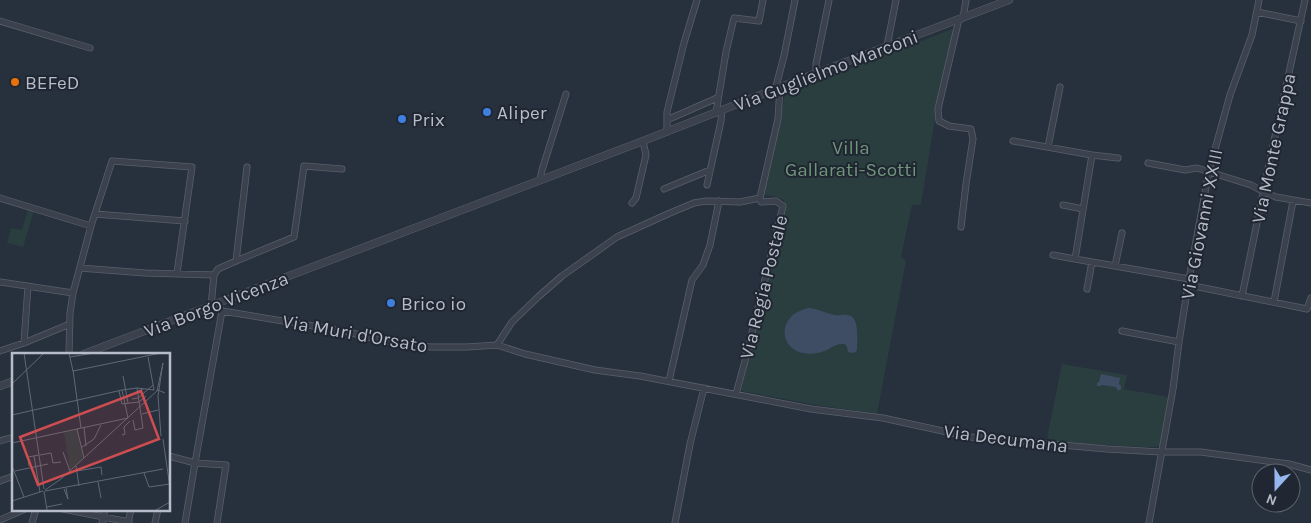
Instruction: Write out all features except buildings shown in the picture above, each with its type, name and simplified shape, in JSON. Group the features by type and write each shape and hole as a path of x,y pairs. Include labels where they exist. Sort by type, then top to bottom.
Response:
{"street":[{"path":"667,132 667,120 673,86 696,0"},
{"path":"707,185 721,121 717,98 734,18 759,21 763,0"},
{"name":"Via Regia Postale","path":"736,394 783,206 776,202 761,202 760,198 778,119 778,89 795,0"},
{"path":"816,74 816,64 829,0"},
{"path":"888,46 896,0"},
{"path":"961,227 973,139 971,129 949,126 939,122 938,109 966,0"},
{"name":"Via Guglielmo Marconi","path":"347,254 1009,0"},
{"name":"Via Giovanni XXIII","path":"1148,523 1173,389 1179,342 1209,171 1230,95 1252,35 1259,0"},
{"name":"Via Monte Grappa","path":"1242,296 1305,0"},
{"path":"1257,12 1301,21"},
{"path":"1,20 90,48"},
{"path":"1048,148 1060,87"},
{"path":"540,180 566,94"},
{"path":"667,120 717,98"},
{"path":"1013,141 1118,158"},
{"path":"632,202 636,198 646,155 643,142"},
{"path":"1075,259 1092,155"},
{"path":"69,353 70,314 74,293 91,226 112,161 192,167 178,273"},
{"path":"1148,163 1185,170 1197,168 1293,201 1311,203"},
{"path":"185,523 222,311 214,305 214,276 218,269 294,237 304,166 342,168"},
{"path":"236,261 247,167"},
{"path":"664,189 710,170"},
{"path":"0,198 91,226"},
{"name":"Via Regia Postale","path":"497,345 512,322 538,297 562,276 617,237 694,203 706,201 740,202 760,198"},
{"path":"669,381 692,280 703,265 710,245 719,201"},
{"path":"1274,302 1293,201"},
{"path":"1064,205 1083,209"},
{"path":"95,214 185,221"},
{"path":"1113,266 1122,233"},
{"name":"Via Borgo Vicenza","path":"87,353 347,254"},
{"path":"1053,256 1113,266 1307,309 1311,298"},
{"path":"1087,289 1092,262"},
{"path":"80,268 214,276"},
{"path":"0,282 74,293"},
{"path":"24,343 28,286"},
{"name":"Via Muri d'Orsato","path":"222,311 344,331 384,341 430,347 497,345"},
{"path":"0,351 70,324"},
{"path":"1122,331 1179,342"},
{"name":"Via Decumana","path":"497,345 526,354 595,370 669,381 811,408 883,418 970,437 1107,449 1201,452 1289,464 1311,470"},
{"path":"0,386 12,382"},
{"path":"675,523 704,388"},
{"path":"0,441 12,437"},
{"path":"170,456 195,463 226,466 217,523"},
{"path":"0,481 12,477"},
{"path":"0,520 23,510"},
{"path":"32,523 36,510"},
{"path":"67,510 103,520 129,523 131,510"},
{"path":"154,523 156,510"}],"green space":[{"name":"Villa Gallarati-Scotti","path":"955,28 936,113 921,205 912,205 901,257 906,261 877,414 741,391 784,212 784,200 764,195 785,93"},
{"path":"28,209 34,211 23,247 7,243 11,228 22,230"},
{"path":"1062,364 1127,375 1124,389 1169,397 1160,445 1144,447 1049,442 1050,439 1047,438"}],"water":[{"path":"808,308 835,315 851,316 856,323 857,329 856,352 848,352 845,344 812,354 803,353 792,348 786,339 785,328 787,322 794,314"},
{"path":"1101,374 1120,378 1119,384 1121,389 1118,391 1116,387 1097,386"}],"place":[{"name":"BEFeD","path":"15,82"},
{"name":"Aliper","path":"487,112"},
{"name":"Prix","path":"402,119"},
{"name":"Brico io","path":"391,303"}]}
